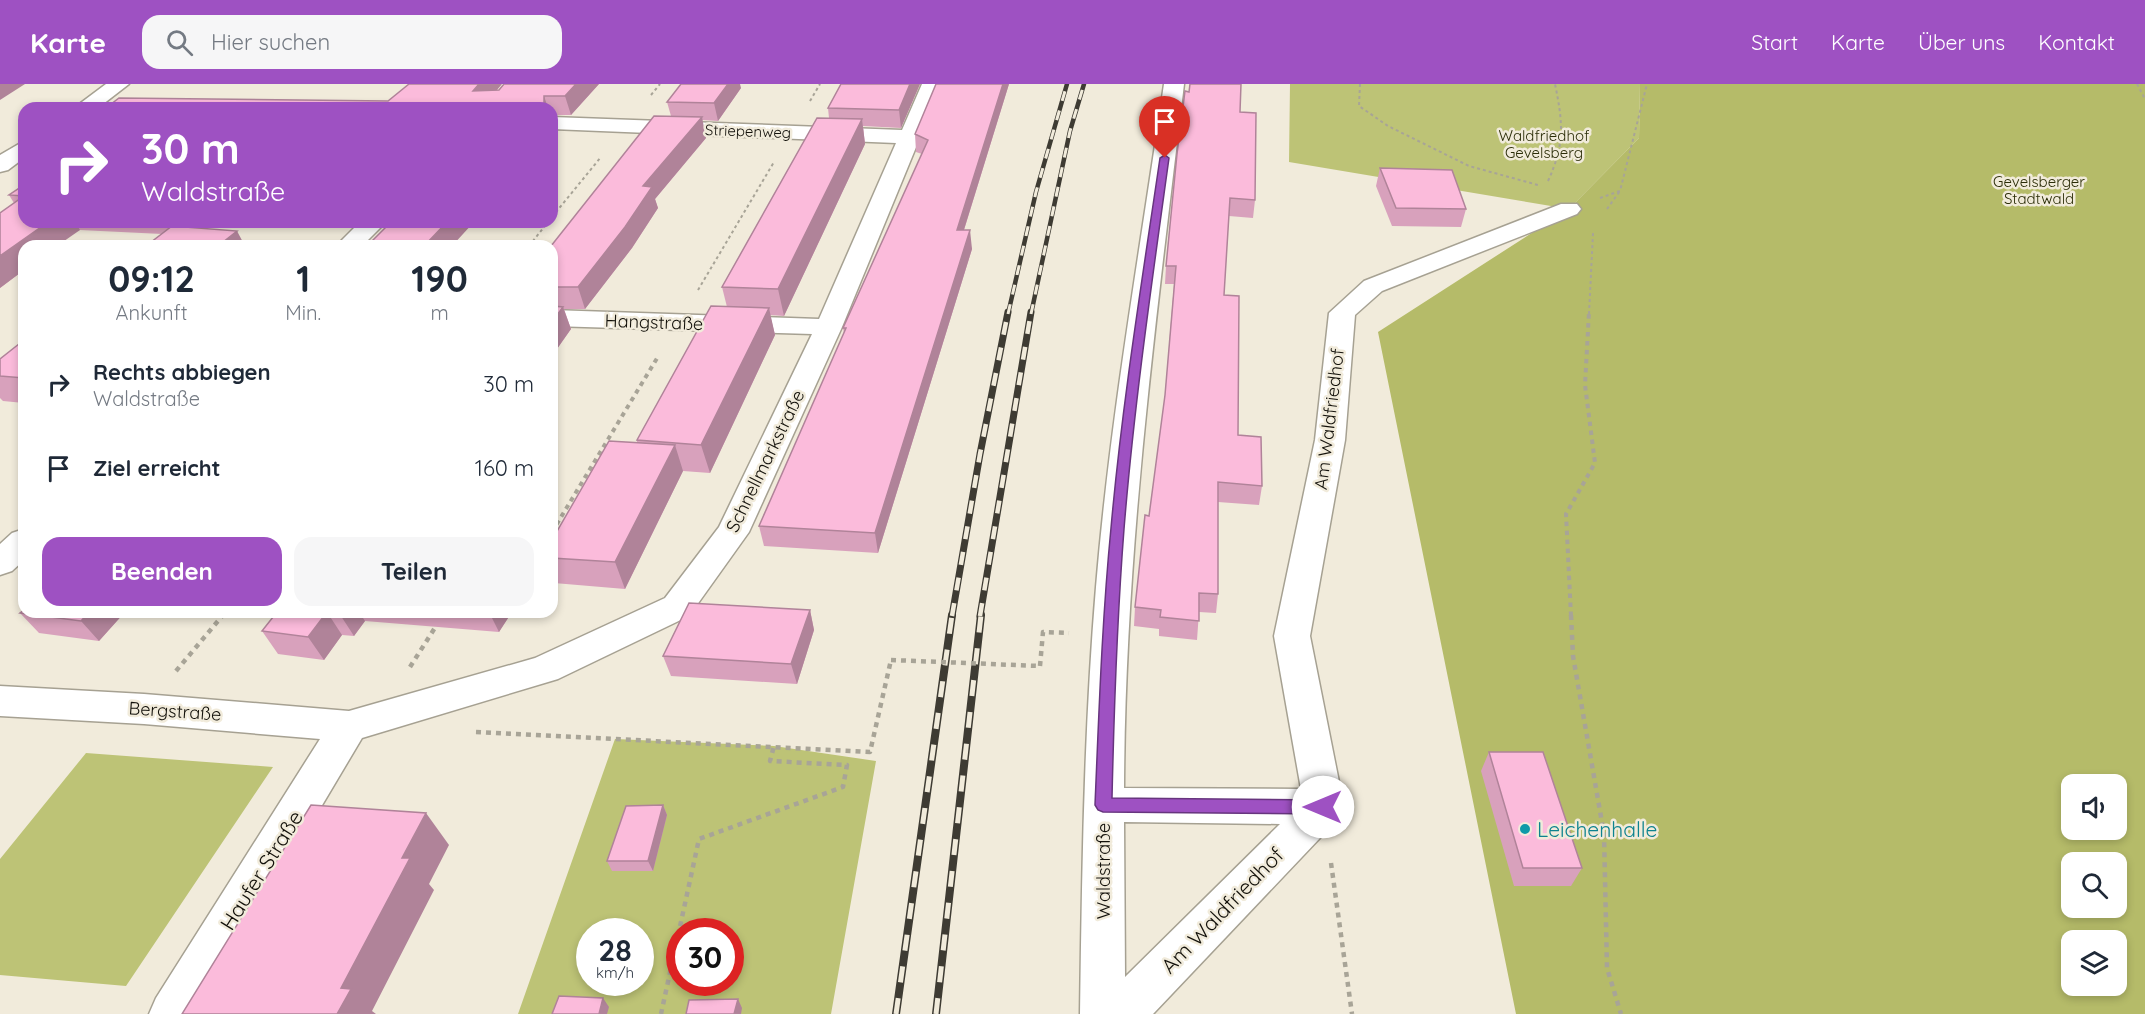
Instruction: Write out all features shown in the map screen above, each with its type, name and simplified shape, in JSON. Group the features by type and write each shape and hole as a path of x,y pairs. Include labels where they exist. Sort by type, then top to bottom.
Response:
{"street":[{"path":"93,102 119,84"},
{"name":"Schnellmarkstraße","path":"349,726 545,669 677,607 733,532 829,327 932,84"},
{"name":"Waldstraße","path":"1103,1014 1103,805 1109,636 1134,369 1174,84"},
{"name":"Striepenweg","path":"558,123 908,137"},
{"path":"0,165 18,152"},
{"name":"Am Waldfriedhof","path":"1122,1014 1323,807 1292,636 1330,440 1342,313 1373,286 1569,209"},
{"path":"354,240 368,228"},
{"name":"Hangstraße","path":"558,318 829,327"},
{"path":"0,563 18,546"},
{"name":"Bergstraße","path":"0,701 144,709 349,726"},
{"name":"Haufer Straße","path":"172,1014 349,726"},
{"path":"1103,805 1323,807"}],"path":[{"path":"1361,84 1359,106 1388,126 1469,166 1546,187 1560,157 1565,129 1555,84"},
{"path":"1606,211 1620,191 1647,84"},
{"path":"2138,84 2145,99"},
{"path":"1569,209 1620,191"},
{"path":"534,240 543,228"},
{"path":"1593,230 1585,386 1595,463 1566,514 1573,656 1604,834 1607,968 1622,1014"},
{"path":"144,709 220,618"},
{"path":"465,732 870,752 891,660 1040,666"},
{"path":"661,1014 699,838 843,787 847,765 770,761 774,747"},
{"path":"1323,807 1352,1014"}],"green space":[{"name":"Waldfriedhof Gevelsberg","path":"1290,84 1640,84 1639,138 1569,209 1289,162"},
{"name":"Gevelsberger Stadtwald","path":"1640,84 2145,84 2145,1014 1516,1014 1378,332 1569,209 1639,138"},
{"path":"615,739 774,746 876,761 831,1014 518,1014"},
{"path":"86,753 273,767 126,986 0,975 0,859"}],"building":[{"path":"409,84 479,84 473,91 499,90 504,84 576,84 565,96 544,96 544,102 114,102 119,98 388,101"},
{"path":"681,84 728,84 714,103 667,102"},
{"path":"841,84 910,84 899,110 828,108"},
{"path":"936,84 1003,84 957,230 970,230 875,533 759,526 846,328 843,328 928,140 915,134"},
{"path":"1190,84 1241,84 1240,112 1256,113 1255,200 1230,198 1224,295 1239,296 1238,435 1261,437 1262,486 1218,482 1218,594 1199,593 1199,621 1160,617 1161,610 1135,607 1145,515 1149,516 1165,395 1176,266 1166,266 1185,91 1189,92"},
{"path":"654,116 702,117 643,186 652,187 625,227 578,287 558,287 558,240 556,240"},
{"path":"817,118 862,119 778,289 722,287"},
{"path":"1380,168 1452,170 1466,209 1396,208"},
{"path":"18,189 18,196 9,195"},
{"path":"18,200 18,228 40,228 23,240 18,240 18,243 0,256 0,213"},
{"path":"169,228 237,231 226,240 154,240"},
{"path":"385,228 441,228 430,240 373,240"},
{"path":"711,306 769,308 701,445 637,440"},
{"path":"18,345 18,378 0,376 0,359"},
{"path":"609,441 675,445 615,562 558,558 558,530"},
{"path":"689,603 810,610 791,664 663,656"},
{"path":"58,618 84,618 81,621"},
{"path":"272,618 322,618 308,637 262,631"},
{"name":"Leichenhalle","path":"1489,752 1543,752 1582,868 1523,868"},
{"path":"311,805 426,813 402,858 410,858 341,988 351,989 337,1014 182,1014"},
{"path":"663,805 648,861 607,861 626,806"},
{"path":"559,996 603,998 599,1014 552,1014"},
{"path":"738,999 734,1014 686,1014 689,1000"}],"railway":[{"path":"1008,314 1036,192 1067,84"},
{"path":"1031,314 1070,131 1084,84"},
{"path":"952,616 980,454 1008,312"},
{"path":"980,616 1031,312"},
{"path":"896,1014 952,615"},
{"path":"936,1014 981,615"}],"place":[{"name":"Leichenhalle","path":"1525,829"}],"route":[{"path":"1165,158 1134,369 1118,527 1109,636 1103,805 1323,807"}]}
